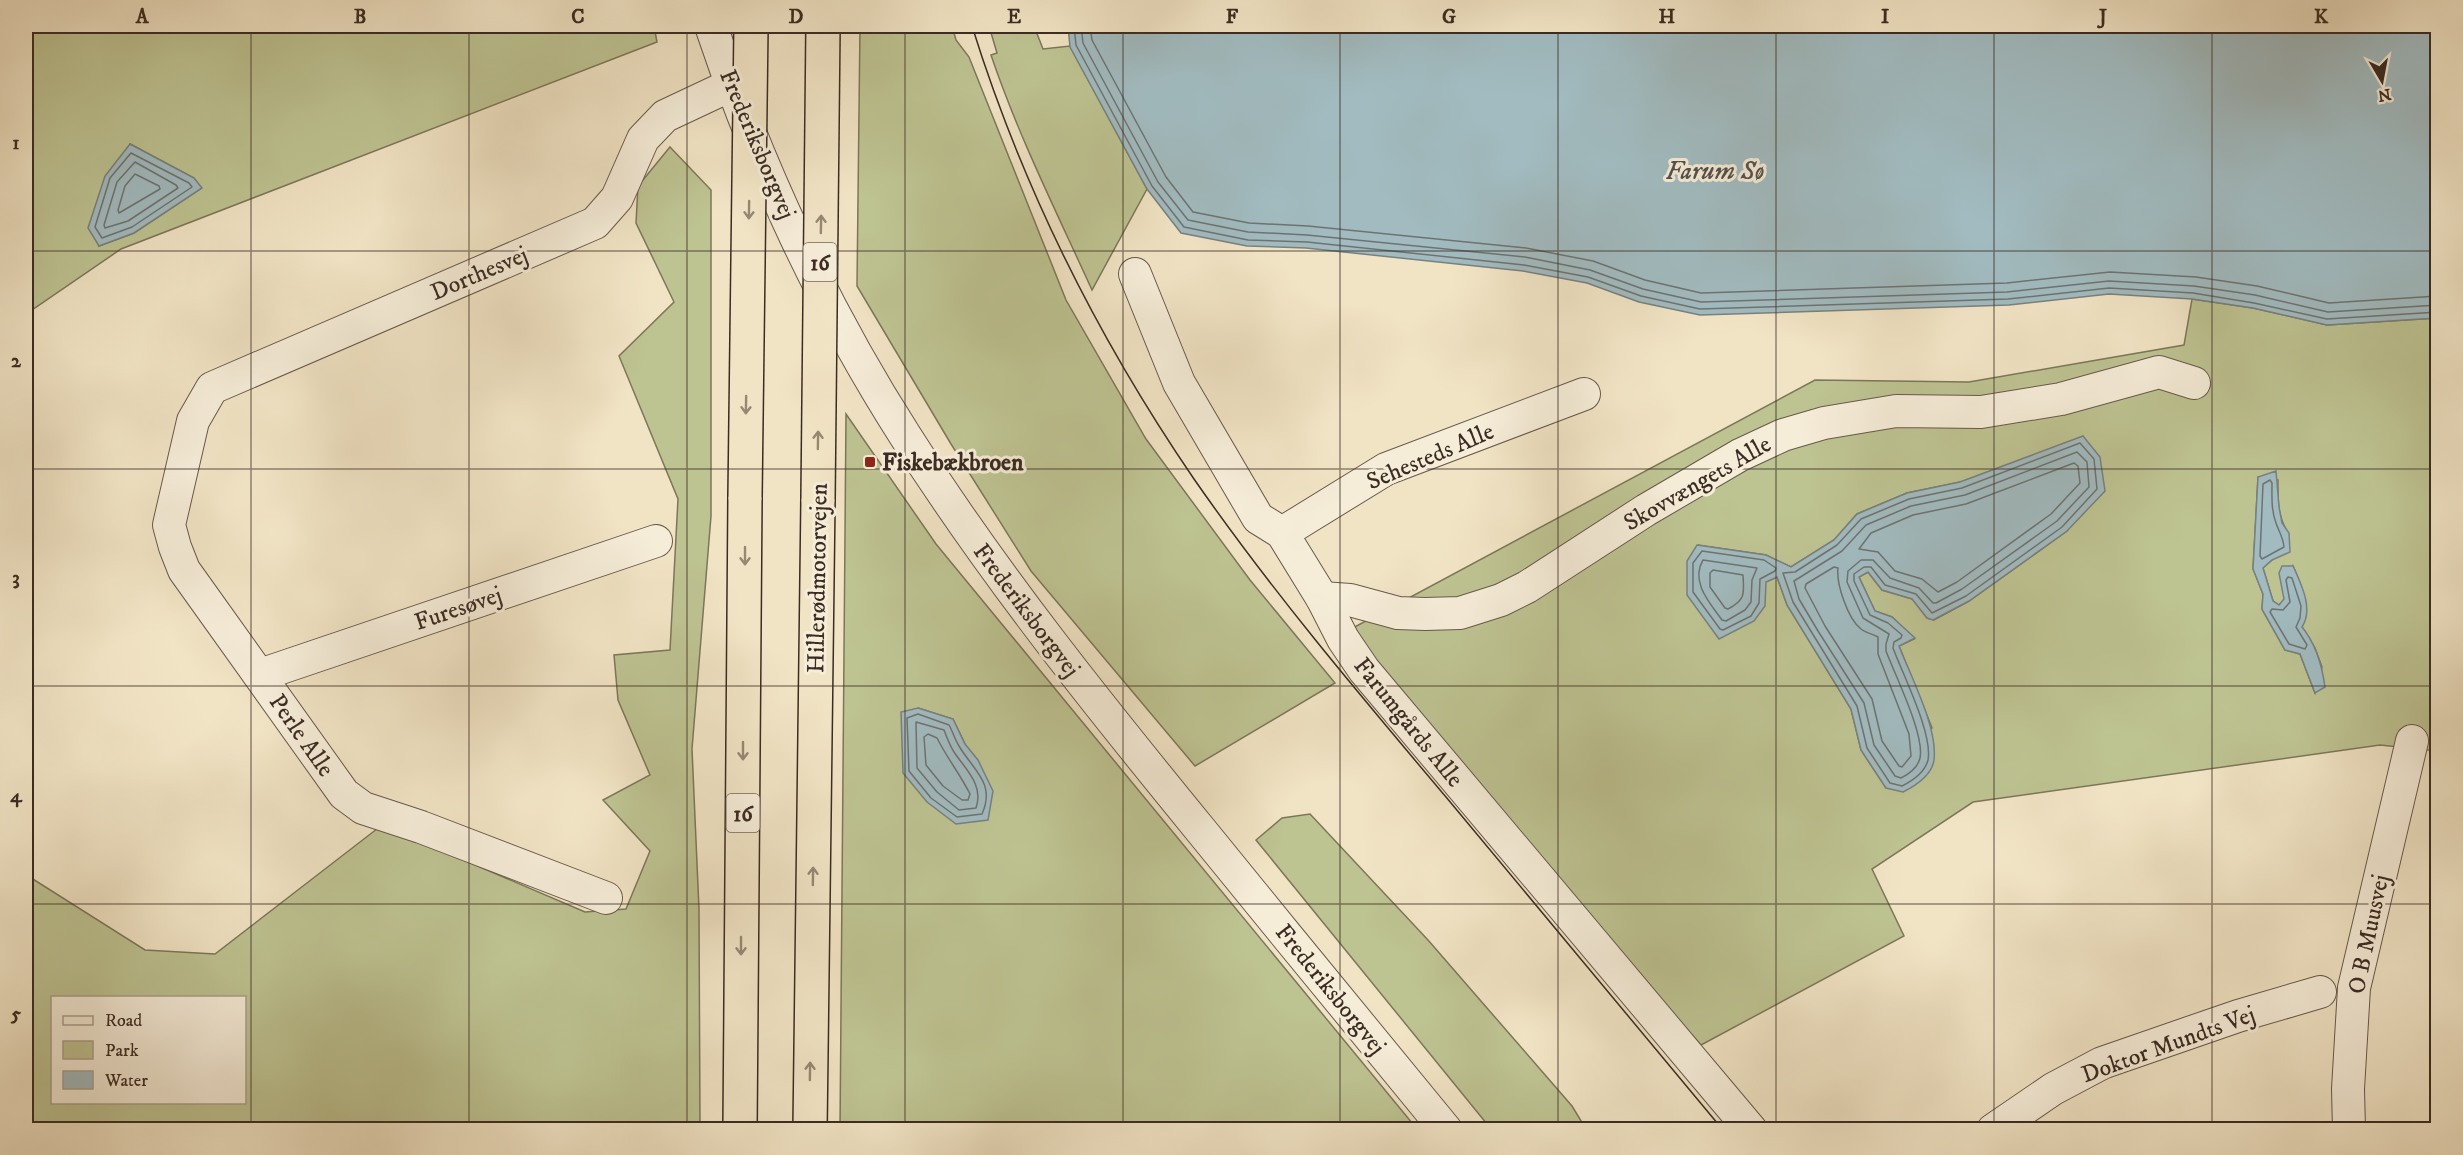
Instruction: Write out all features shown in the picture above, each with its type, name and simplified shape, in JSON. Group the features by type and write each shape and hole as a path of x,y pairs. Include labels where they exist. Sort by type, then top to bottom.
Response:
{"highway":[{"name":"16","path":"740,1130 751,26"},
{"name":"Hillerødmotorvejen","path":"810,1130 823,26"}],"street":[{"name":"Frederiksborgvej","path":"711,26 731,84 806,258 853,348 904,435 971,537 1038,628 1446,1130"},
{"name":"Dorthesvej","path":"193,421 212,388 595,224 617,198 643,139 665,116 731,84"},
{"name":"Farumgårds Alle","path":"1135,274 1179,383 1258,518 1282,532 1322,598 1343,639 1364,670 1751,1130"},
{"name":"Skovvængets Alle","path":"1322,598 1350,600 1398,613 1425,614 1460,613 1501,600 1527,587 1646,510 1740,455 1783,435 1824,423 1896,411 1981,412 2061,399 2159,372 2194,383"},
{"name":"Sehesteds Alle","path":"1282,532 1386,469 1584,394"},
{"name":"Perle Alle","path":"193,421 169,525 184,570 344,794 363,808 421,827 606,898"},
{"name":"Furesøvej","path":"260,675 657,541"},
{"name":"O B Muusvej","path":"2349,1130 2348,1089 2354,988 2412,741"},
{"name":"Doktor Mundts Vej","path":"1993,1130 2053,1089 2102,1063 2238,1016 2320,992"}],"green space":[{"path":"26,26 654,26 657,42 121,249 26,314","holes":["130,144 194,178 201,188 134,233 99,246"]},
{"path":"860,26 952,26 956,40 969,57 1066,300 1146,439 1250,580 1335,683 1195,766 1031,571 951,444 857,286"},
{"path":"989,26 1034,26 1043,49 1070,46 1147,189 1092,290 1013,115 991,55 997,53"},
{"path":"670,147 711,190 711,516 692,749 699,909 700,1129 26,1129 26,869 28,876 145,950 215,954 382,825 585,912 626,909 650,851 603,800 650,775 618,700 614,655 670,650 678,499 619,356 674,302 636,223 638,186"},
{"path":"2192,299 2253,308 2327,325 2437,318 2437,751 2380,745 1973,802 1872,869 1904,936 1701,1045 1336,637 1815,380 1969,382 2184,345","holes":["2258,477 2278,480 2280,514 2289,534 2272,560 2263,568 2273,601 2279,605 2285,599 2293,566 2297,575 2305,602 2302,627 2315,648 2322,667 2315,693 2300,654 2285,650 2262,609 2263,594 2253,569","1960,482 2067,531 1969,601 1934,620 1927,618 1913,599 1882,590 1868,572 1859,577 1875,611 1892,617 1914,639 1899,646 1932,728 1886,788 1861,750 1851,709 1787,605 1777,577 1766,582 1698,545 1766,555 1791,567 1834,540 1857,514 1907,493"]},
{"path":"846,414 936,544 1417,1129 840,1130","holes":["918,708 953,719 965,744"]},
{"path":"1310,814 1428,940 1572,1106 1586,1129 1491,1129 1256,840 1282,818"}],"water":[{"name":"Farum Sø","path":"1068,26 2437,26 2437,318 2327,325 2253,308 2192,299 2109,294 2009,305 1700,315 1639,302 1587,283 1523,271 1306,248 1247,246 1181,233 1147,189 1070,47"},
{"path":"130,144 194,178 202,188 134,233 99,246 88,228 105,176"},
{"path":"2083,436 2100,457 2105,491 2067,531 1969,601 1933,620 1927,618 1912,599 1882,590 1868,572 1859,577 1875,611 1892,617 1915,638 1899,646 1928,718 1934,747 1934,760 1926,775 1903,792 1886,788 1861,750 1851,709 1787,605 1777,577 1766,582 1765,606 1754,621 1719,639 1687,595 1687,561 1697,545 1766,555 1791,567 1834,540 1857,514 1907,493 1960,482"},
{"path":"2276,471 2279,507 2282,523 2289,533 2290,552 2272,560 2263,568 2273,601 2279,605 2284,599 2279,573 2282,566 2293,566 2307,605 2302,627 2318,655 2325,687 2315,693 2300,654 2285,650 2262,609 2263,594 2253,569 2258,477"},
{"path":"918,708 953,719 965,744 978,760 993,791 988,820 956,824 927,802 903,773 901,712"}],"tram line":[{"path":"972,26 1014,145 1066,260 1126,372 1194,479 1316,641 1723,1130"}],"place":[{"name":"Fiskebækbroen","path":"870,462"}]}
